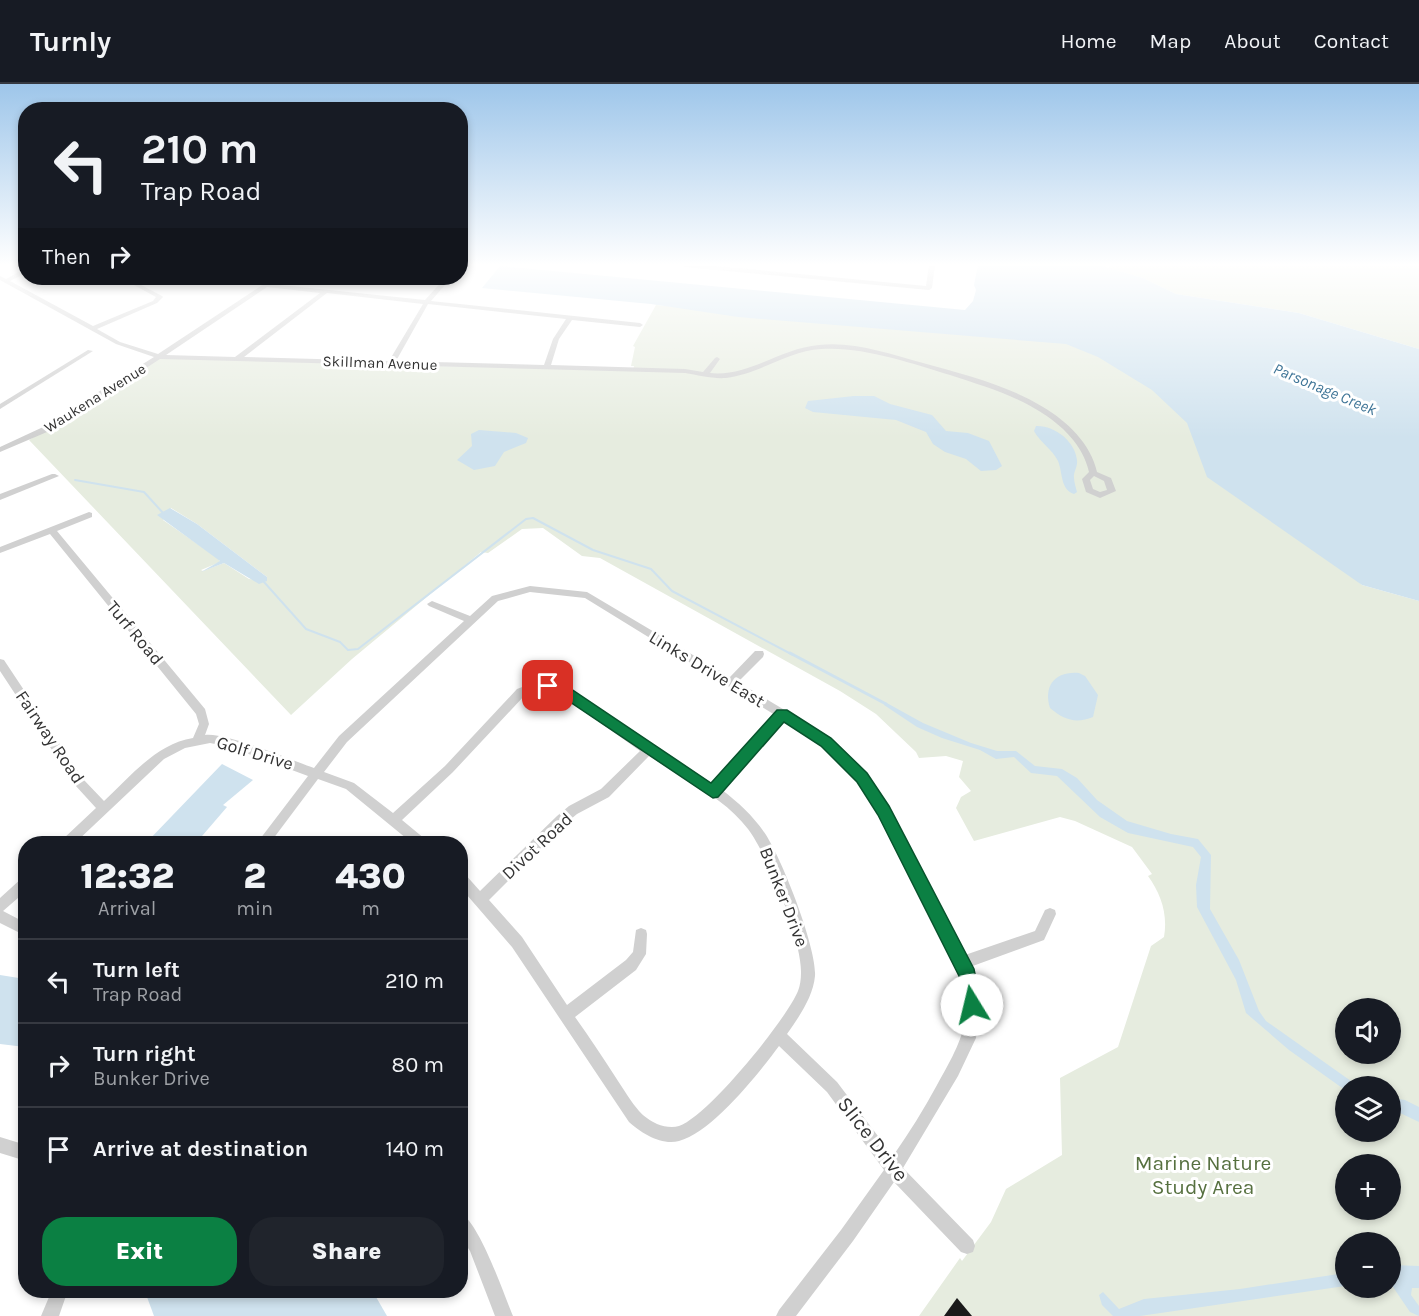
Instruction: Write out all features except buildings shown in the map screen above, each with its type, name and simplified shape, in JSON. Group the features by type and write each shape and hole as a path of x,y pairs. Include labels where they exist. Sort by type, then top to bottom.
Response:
{"street":[{"name":"Skillman Avenue","path":"80,322 118,343 160,357 734,375 788,355 824,346 848,348 1000,390 1039,407 1080,443 1090,459 1093,472"},
{"path":"92,329 107,322"},
{"name":"Waukena Avenue","path":"0,450 44,430 210,322"},
{"path":"237,359 285,322"},
{"path":"391,363 415,322"},
{"path":"547,368 556,339 567,322"},
{"path":"615,322 640,325"},
{"path":"0,407 90,351"},
{"path":"706,373 717,359"},
{"path":"0,497 55,476"},
{"path":"0,550 89,515"},
{"name":"Turf Road","path":"52,530 201,712 204,724 198,740"},
{"name":"Links Drive East","path":"268,836 343,739 469,619 495,598 516,590 561,590 587,595 826,742 862,778 884,810 967,975 972,1005 972,1027 965,1050 916,1137 861,1219 785,1316"},
{"path":"432,604 469,619"},
{"path":"731,682 759,654"},
{"name":"Fairway Road","path":"0,663 79,782 104,808"},
{"name":"Bunker Drive","path":"394,820 449,769 515,698 532,686 548,686 563,691 743,814 761,838 806,954 808,973 804,994 752,1069 705,1118 677,1134 664,1134 651,1129 634,1117 566,1015"},
{"path":"713,792 782,714"},
{"name":"Golf Drive","path":"74,836 160,756 183,744 210,739 231,743 350,786 413,836"},
{"name":"Divot Road","path":"481,899 561,820 573,810 605,793 649,749"},
{"path":"468,885 517,942 566,1015 631,965 639,954 641,934"},
{"path":"0,906 18,889"},
{"path":"962,963 1039,936 1050,914"},
{"path":"0,916 18,926"},
{"name":"Slice Drive","path":"777,1034 832,1087 893,1169 967,1246"},
{"path":"0,1145 18,1151"},
{"path":"468,1234 476,1246 504,1316"},
{"path":"50,1316 57,1298"}],"green space":[{"name":"Marine Nature Study Area","path":"646,322 845,322 1067,343 1126,363 1362,585 1419,601 1419,1316 919,1316 960,1258 962,1261 991,1222 1006,1189 1062,1155 1060,1078 1118,1047 1151,946 1164,937 1165,929 1162,905 1157,890 1148,876 1152,874 1132,847 1075,821 1060,817 974,841 956,808 961,797 971,791 959,777 963,761 946,756 919,758 916,752 876,714 840,691 600,558 582,556 543,528 522,529 488,553 481,552 352,659 291,715 29,440 161,357 383,365 633,370 634,366 631,366 635,347 633,346","holes":["171,508 197,524 267,577 267,581 249,579 224,563 201,570 220,562 219,559 163,520"]},
{"path":"1331,322 1419,322 1419,349"}],"water":[{"name":"Parsonage Creek","path":"805,322 1331,322 1419,349 1419,601 1362,585 1207,477 1187,423 1152,390 1098,357 1066,344"},
{"path":"874,396 890,404 932,415 946,431 968,433 989,441 1002,466 996,470 981,471 966,459 945,452 933,444 926,432 896,420 813,412 805,408 808,401"},
{"path":"1036,426 1056,431 1072,447 1077,463 1074,481 1077,492 1074,494 1069,492 1064,485 1058,461 1039,439 1034,431"},
{"path":"479,430 516,433 528,438 526,443 504,452 495,466 474,470 457,460 472,446 471,434"},
{"path":"170,508 197,524 267,577 267,581 259,584 224,563 201,572 220,561 157,515"},
{"path":"1079,673 1085,676 1098,695 1093,717 1081,720 1065,718 1050,708 1048,693 1057,677"},
{"path":"885,702 923,723 971,743 997,751 1016,751 1035,766 1062,769 1077,778 1097,800 1127,821 1198,839 1211,855 1210,909 1239,960 1259,1011 1266,1021 1344,1076 1335,1076 1335,1083 1289,1050 1246,1013 1236,980 1197,907 1196,885 1201,857 1193,847 1128,833 1100,817 1057,776 1031,773 1014,757 996,759 980,750 942,738 917,727 884,705"},
{"path":"222,764 253,780 223,805 227,807 202,836 153,836"},
{"path":"0,975 18,978 18,1046 0,1044"},
{"path":"1401,1099 1419,1107 1419,1122 1401,1113"},
{"path":"1401,1265 1419,1266 1419,1288 1412,1288 1411,1295 1419,1306 1419,1316 1410,1312 1400,1298"},
{"path":"1335,1275 1335,1287 1140,1316 1113,1316 1102,1305 1099,1295 1103,1292 1119,1309 1144,1299 1240,1289"},
{"path":"147,1298 377,1298 387,1316 154,1316"}],"waterway":[{"path":"75,480 144,492 164,514"},
{"path":"264,582 306,629 340,642 348,650 358,649 526,519 533,518 593,550 651,569 672,591 793,655"},
{"path":"790,653 886,704"}],"route":[{"path":"548,686 563,691 713,792 782,714 826,742 862,778 884,810 967,975 972,1005"}]}
